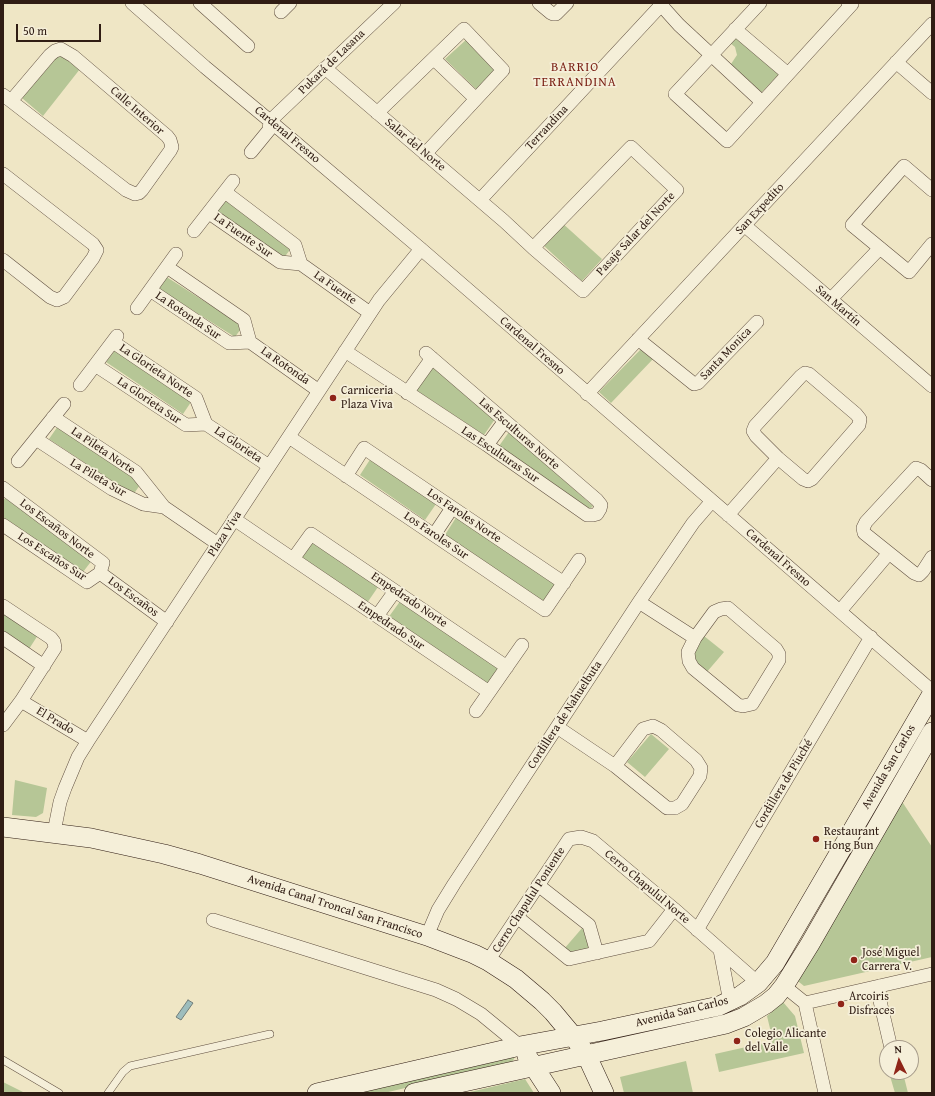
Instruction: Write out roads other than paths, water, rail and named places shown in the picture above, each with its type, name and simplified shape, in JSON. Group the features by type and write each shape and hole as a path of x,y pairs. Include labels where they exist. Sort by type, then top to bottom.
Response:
{"main road":[{"name":"Avenida San Carlos","path":"327,1092 520,1046 602,1031 718,1006 730,1002 740,996 758,983 775,963 932,692"},
{"name":"Avenida San Carlos","path":"414,1093 534,1065 726,1024 744,1017 766,1004 776,996 784,986 932,732"},
{"name":"Avenida Canal Troncal San Francisco","path":"3,827 54,832 91,838 164,854 427,936 460,948 488,961 516,979 553,1012 586,1054 604,1093"},
{"path":"520,1046 552,1093"}],"street":[{"name":"Cardenal Fresno","path":"132,3 205,67 421,249 587,394 871,637 932,692"},
{"name":"Pukará de Lasana","path":"270,121 394,3"},
{"path":"539,3 551,13 556,14 567,3"},
{"path":"760,3 675,94 726,141 850,4"},
{"path":"203,4 248,46"},
{"path":"662,4 679,25 762,102"},
{"name":"Terrandina","path":"480,200 662,4"},
{"name":"San Expedito","path":"587,394 932,24"},
{"path":"377,113 464,29 503,70 425,154"},
{"path":"735,29 788,74"},
{"name":"Calle Interior","path":"61,49 73,56 167,136 172,147 142,190 135,194 126,190 7,98 50,55 61,49"},
{"path":"434,59 476,99"},
{"path":"896,62 932,93"},
{"name":"Salar del Norte","path":"325,68 504,221"},
{"path":"251,152 269,130 270,121"},
{"name":"Pasaje Salar del Norte","path":"504,221 533,248 583,291 677,190 631,147 533,248"},
{"path":"932,190 904,166 852,225 909,272 932,244"},
{"path":"3,174 93,244 97,250 93,258 64,297 57,300 50,297 3,260"},
{"path":"194,232 233,182"},
{"path":"224,192 295,245 301,264"},
{"name":"La Fuente Sur","path":"210,213 280,262 301,264"},
{"name":"San Martín","path":"744,225 932,386"},
{"path":"831,299 880,248"},
{"name":"Plaza Viva","path":"54,832 60,802 65,788 78,757 88,741 370,313 392,283 421,249"},
{"path":"137,308 176,254"},
{"name":"La Fuente","path":"301,264 370,313"},
{"path":"167,267 244,320 250,342"},
{"name":"La Rotonda Sur","path":"150,290 229,343 250,342"},
{"name":"Santa Monica","path":"638,339 694,384 698,383 757,322"},
{"name":"La Glorieta Norte","path":"95,365 115,339 196,398 206,424"},
{"name":"La Rotonda","path":"250,342 319,391"},
{"name":"Las Esculturas Sur","path":"345,351 486,445 587,515 594,515"},
{"name":"Las Esculturas Norte","path":"407,393 429,356 504,422 597,500 600,505 600,509 598,514 594,515"},
{"path":"80,386 95,365"},
{"name":"La Glorieta Sur","path":"95,365 186,426 206,424"},
{"path":"805,373 810,374 860,419 859,425 812,479 808,481 803,479 778,458 753,431 755,426 805,373"},
{"path":"18,461 64,404"},
{"name":"La Pileta Norte","path":"53,417 136,472 164,507"},
{"path":"486,445 504,422"},
{"name":"La Glorieta","path":"206,424 269,466"},
{"name":"Los Faroles Sur","path":"289,437 545,610 564,583"},
{"name":"La Pileta Sur","path":"36,439 112,489 144,504 164,507"},
{"name":"Los Faroles Norte","path":"346,476 364,448 564,583"},
{"path":"728,515 778,458"},
{"path":"932,480 921,470 916,468 866,522 864,528 864,533 914,573 919,575 932,557"},
{"name":"Los Escaños Norte","path":"3,488 103,563 100,573"},
{"name":"Cordillera de Nahuelbuta","path":"427,936 445,897 639,602 693,523 712,501"},
{"path":"164,507 218,544"},
{"path":"434,535 452,508"},
{"name":"Empedrado Sur","path":"234,519 489,692"},
{"name":"Los Escaños Sur","path":"3,525 87,582 100,573"},
{"name":"Empedrado Norte","path":"293,560 311,534 507,667"},
{"path":"840,611 888,553"},
{"path":"564,583 579,560"},
{"name":"Los Escaños","path":"100,573 167,622"},
{"path":"377,616 395,591"},
{"path":"639,602 695,638"},
{"path":"3,606 51,638 54,642 55,648 21,702 4,721"},
{"path":"728,608 776,650 779,654 779,660 752,704 744,706 738,705 693,668 689,661 688,652 695,638 714,612 728,608"},
{"name":"Cordillera de Piuché","path":"697,930 871,637"},
{"path":"3,638 44,666"},
{"path":"476,711 522,645"},
{"name":"El Prado","path":"21,702 88,741"},
{"path":"557,727 615,766 667,808 675,808 682,804 700,776 701,768 696,760 661,730 653,726 643,729 615,766"},
{"name":"Cerro Chapulul Norte","path":"568,839 580,837 593,842 674,909 758,983"},
{"name":"Cerro Chapulul Poniente","path":"488,961 568,839"},
{"path":"538,885 589,925 597,953"},
{"path":"517,918 569,959 649,941 674,909"},
{"path":"214,920 436,990 456,999 481,1014 520,1046"},
{"path":"720,950 730,1002"},
{"path":"805,1003 932,974"},
{"path":"784,986 805,1003 826,1093"},
{"path":"879,986 880,1001 889,1040"}],"lane":[{"path":"108,1093 123,1072 130,1066 270,1034"},
{"path":"3,1060 59,1093"}],"water":[{"path":"188,1000 193,1003 181,1020 176,1017"}],"place":[{"name":"Carniceria Plaza Viva","path":"333,398"},
{"name":"Restaurant Hong Bun","path":"816,839"},
{"name":"José Miguel Carrera V.","path":"854,960"},
{"name":"Arcoiris Disfraces","path":"841,1004"},
{"name":"Colegio Alicante del Valle","path":"737,1041"}],"district":[{"name":"BARRIO TERRANDINA","path":"575,76"}]}
